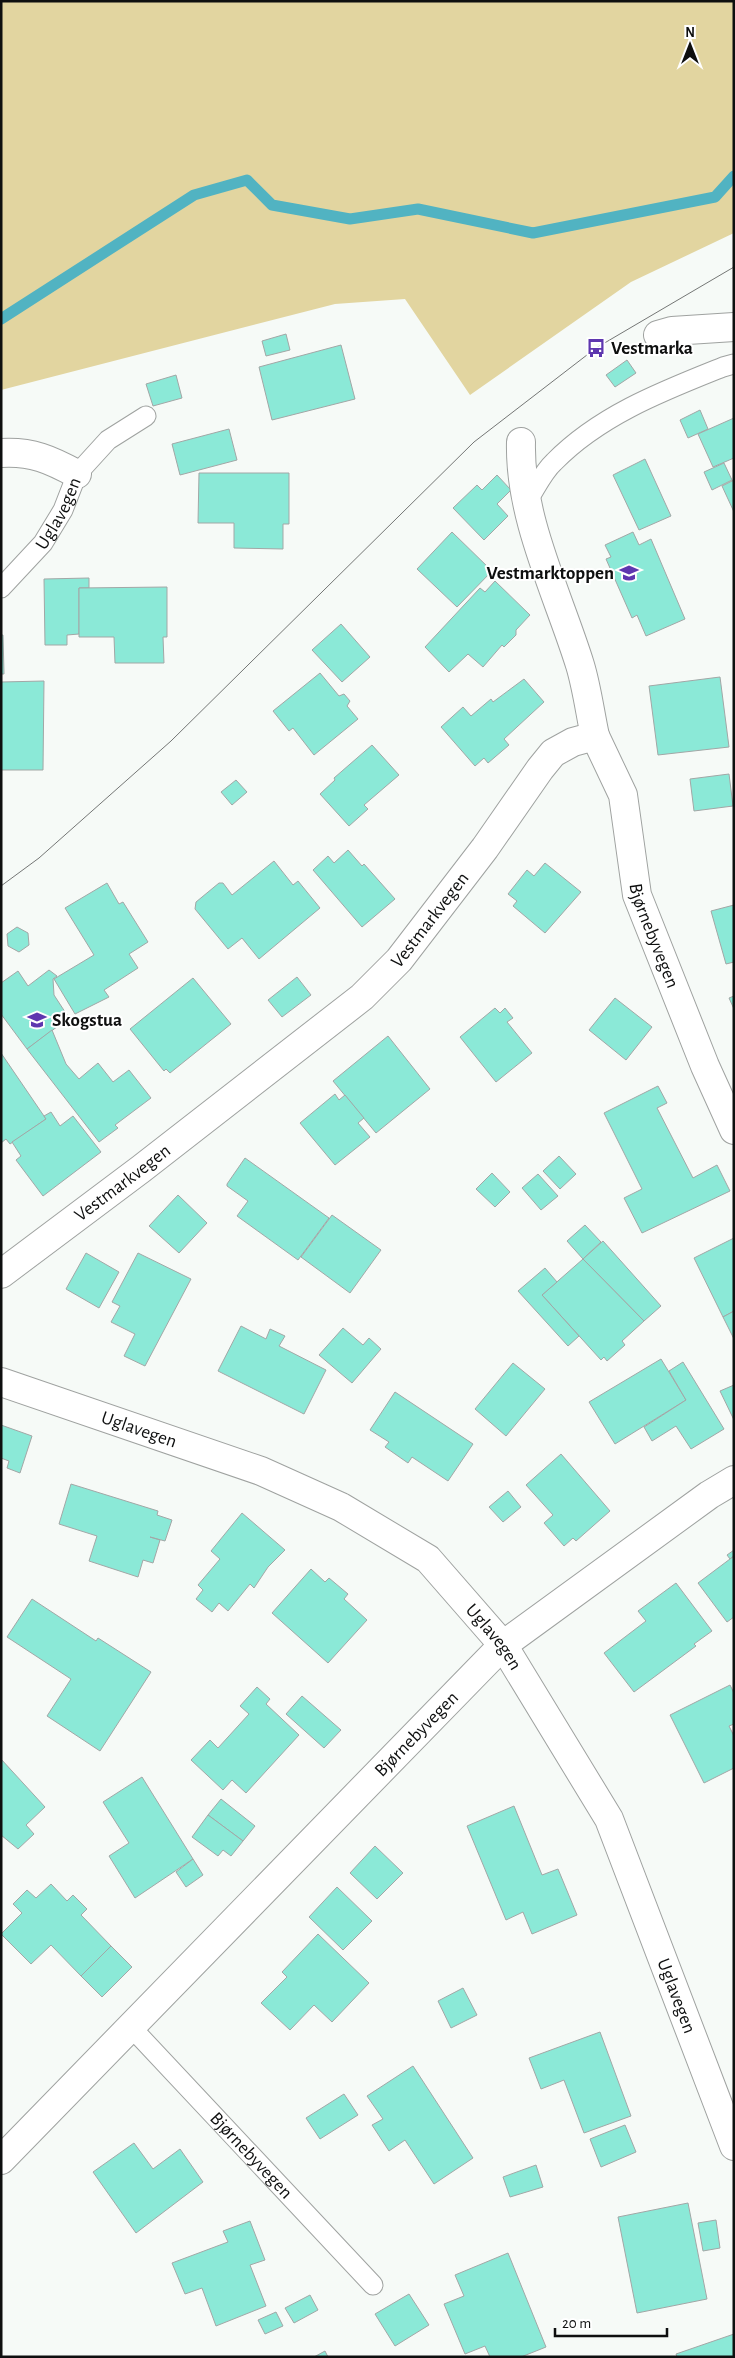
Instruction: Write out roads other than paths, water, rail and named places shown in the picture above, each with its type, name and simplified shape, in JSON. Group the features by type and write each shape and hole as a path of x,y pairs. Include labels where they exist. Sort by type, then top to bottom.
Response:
{"street":[{"path":"658,335 672,331 734,327"},
{"path":"521,442 521,458 536,539 553,594 580,666 595,736"},
{"name":"Uglavegen","path":"1,453 18,452 49,459 77,474"},
{"name":"Bjørnebyvegen","path":"595,736 623,795 637,895 705,1066 734,1130"},
{"name":"Vestmarkvegen","path":"1,1274 141,1169 362,997 399,960 485,848 540,768 553,753 573,742 595,736"},
{"name":"Uglavegen","path":"1,1382 261,1471 341,1507 428,1559 503,1645 609,1819 734,2146"},
{"name":"Bjørnebyvegen","path":"1,2160 503,1645 709,1495 734,1480"}],"lane":[{"path":"528,500 552,463 590,431 647,398 723,366 734,364"},
{"path":"77,474 108,440 146,416"},
{"name":"Uglavegen","path":"1,588 43,543 63,510 77,474"},
{"name":"Bjørnebyvegen","path":"131,2027 373,2285"}],"waterway":[{"path":"1,319 194,195 247,180 272,205 350,219 418,209 533,233 715,197 734,176"}],"tram line":[{"path":"1,886 39,858 171,741 474,442 596,348 734,267"}],"place":[{"name":"Vestmarka","path":"596,348"},
{"name":"Vestmarktoppen","path":"629,573"},
{"name":"Skogstua","path":"37,1020"}]}
